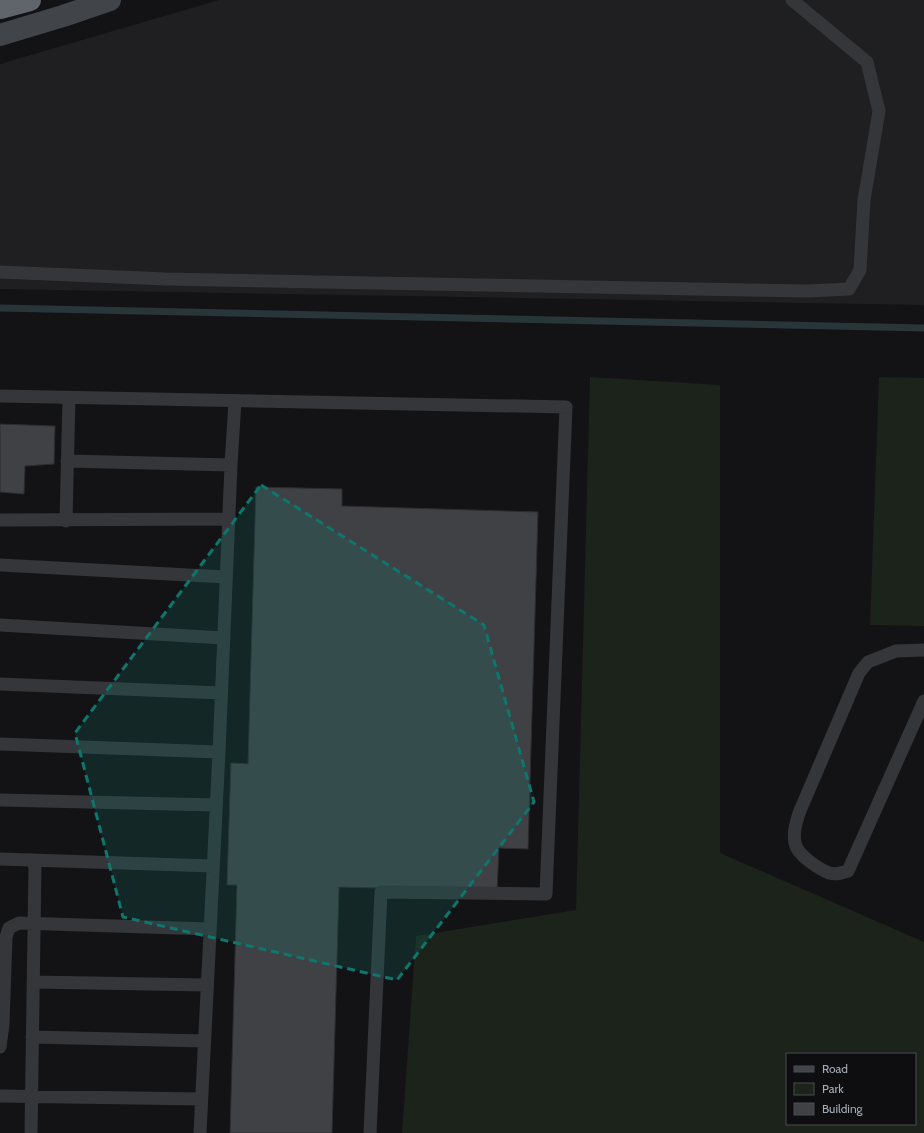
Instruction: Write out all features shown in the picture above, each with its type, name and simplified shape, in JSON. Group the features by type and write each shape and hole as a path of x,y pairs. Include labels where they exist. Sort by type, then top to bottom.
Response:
{"highway":[{"path":"0,8 30,0"}],"main road":[{"path":"0,35 110,0"},
{"path":"0,22 63,16"}],"lane":[{"path":"0,272 174,279 808,291 849,289 860,270 864,200 879,111 867,62 792,0"},
{"path":"0,396 566,407 546,894 381,892 370,1133"},
{"path":"66,520 69,398"},
{"path":"200,1133 219,752 228,519 235,401"},
{"path":"68,461 231,465"},
{"path":"0,520 228,519"},
{"path":"0,565 226,577"},
{"path":"0,625 224,638"},
{"path":"924,650 896,651 868,662 859,673 799,812 794,830 795,845 800,853 809,861 830,873 840,874 848,871 924,701"},
{"path":"0,684 221,693"},
{"path":"0,744 219,752"},
{"path":"0,800 216,806"},
{"path":"0,859 213,866"},
{"path":"30,1133 35,866 31,860"},
{"path":"0,1046 3,1024 6,937 9,928 19,923 210,929"},
{"path":"33,982 207,985"},
{"path":"32,1037 204,1041"},
{"path":"0,1096 31,1095 201,1099"}],"highlighted area":[{"path":"261,485 484,625 534,802 397,980 123,917 75,733"}],"shaded area":[{"path":"219,0 924,0 924,305 0,289 0,64"}],"green space":[{"path":"590,377 720,385 720,853 924,942 924,1133 402,1133 416,936 576,910"},
{"path":"879,377 924,378 924,626 870,625"}],"building":[{"path":"0,424 55,426 54,464 25,466 24,494 0,492"},
{"path":"256,487 342,489 342,506 538,512 528,849 499,848 497,891 339,887 332,1133 230,1133 237,885 227,885 231,763 248,764"}],"waterway":[{"path":"0,308 924,328"}]}
